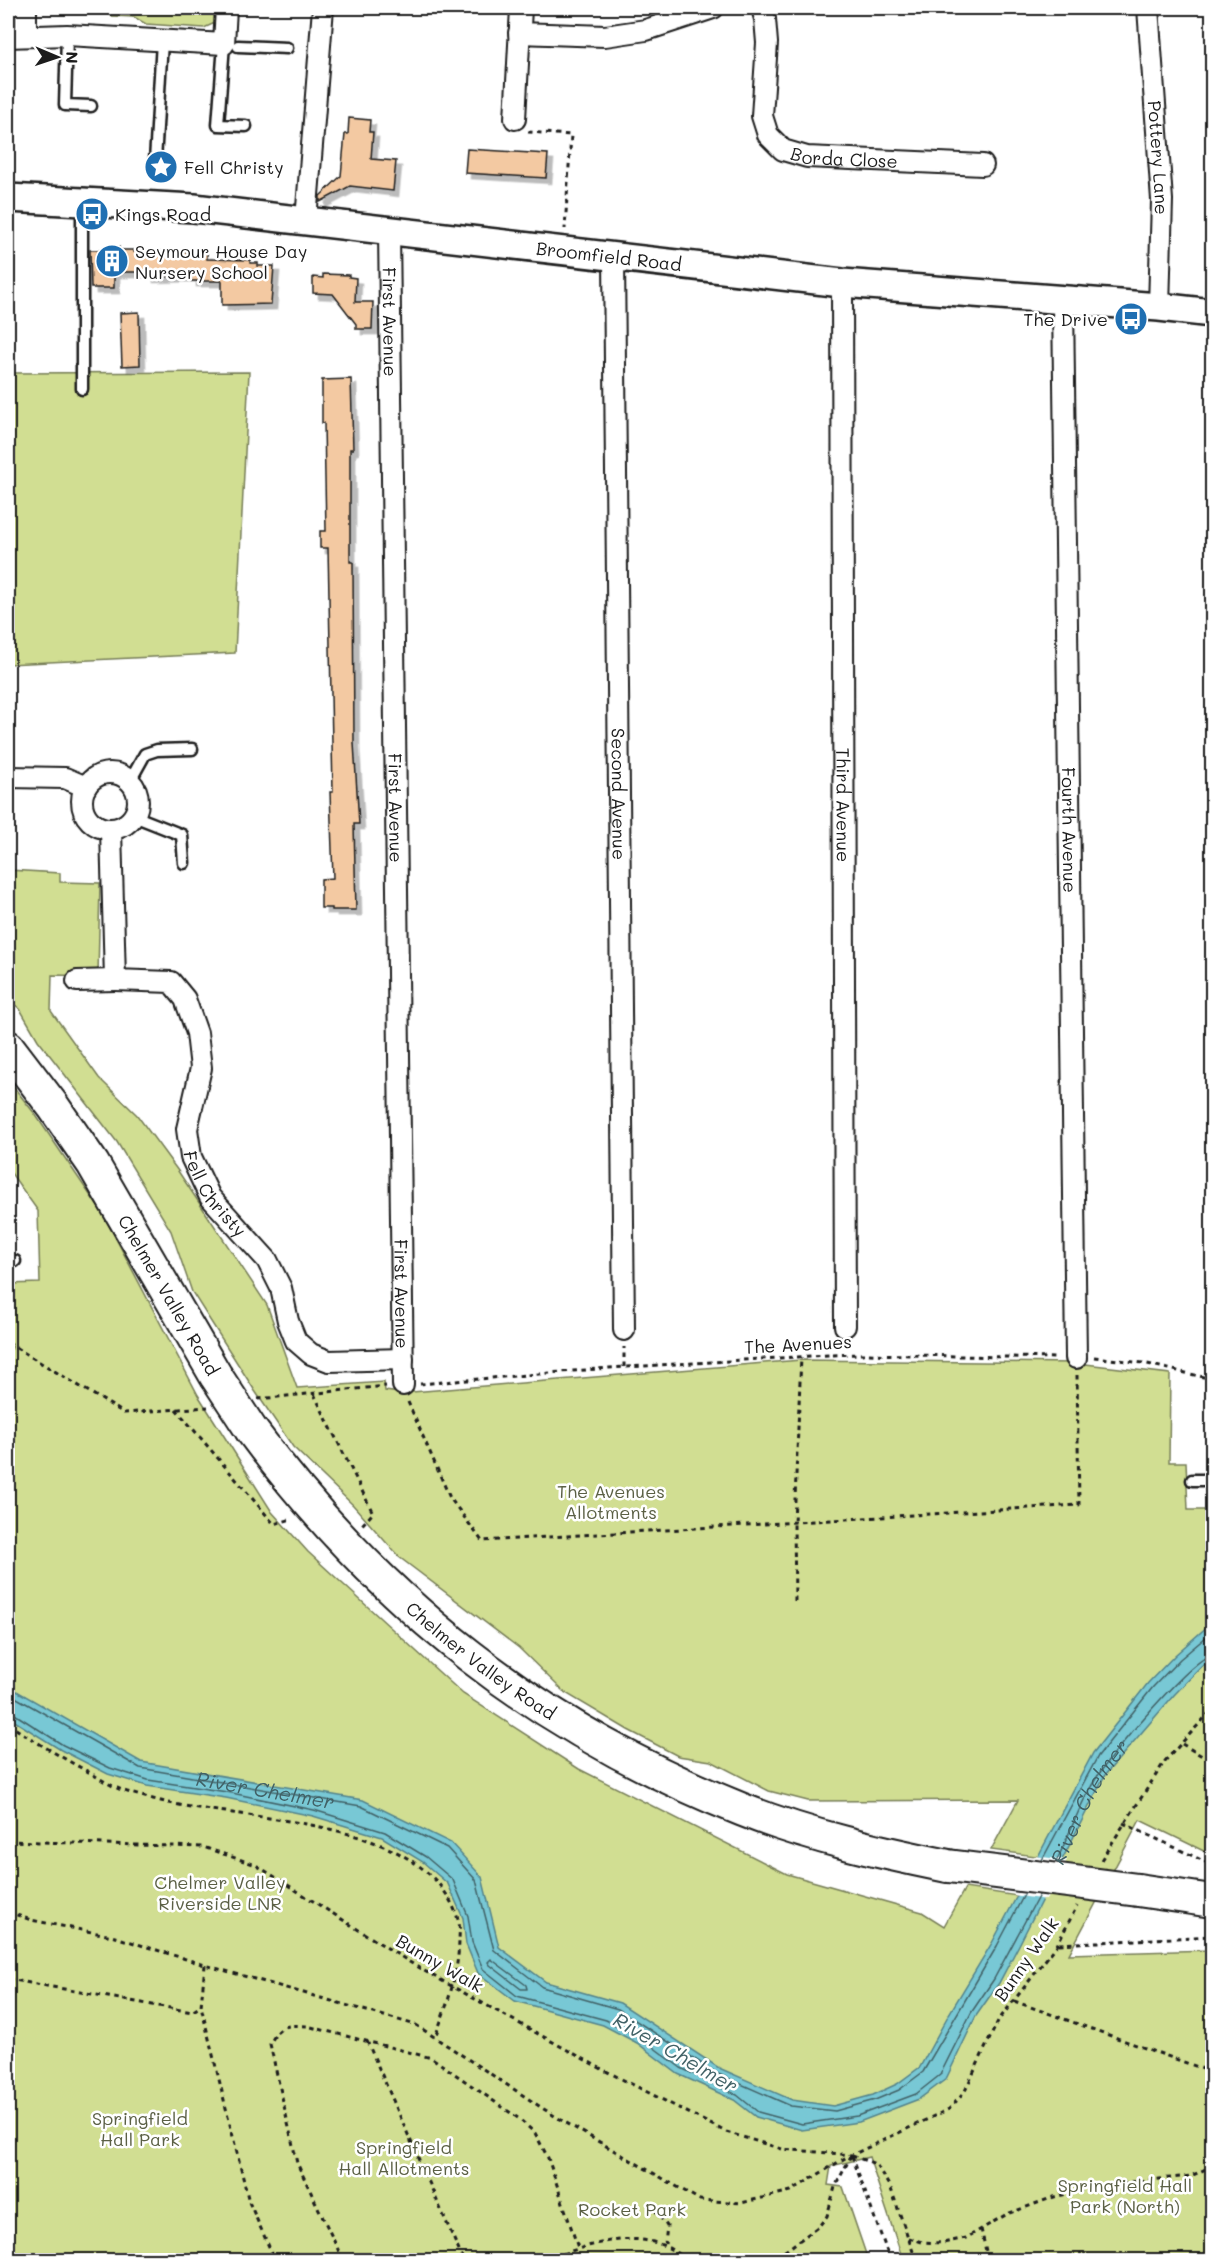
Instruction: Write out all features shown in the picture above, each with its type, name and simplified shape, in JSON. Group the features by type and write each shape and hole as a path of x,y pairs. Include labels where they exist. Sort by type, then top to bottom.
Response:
{"main road":[{"name":"Broomfield Road","path":"8,198 194,208 842,283 1159,307 1212,314"},
{"name":"Chelmer Valley Road","path":"8,1047 93,1164 216,1391 250,1416 316,1512 386,1586 451,1643 532,1701 594,1740 662,1775 744,1810 843,1841 948,1866 1212,1901"}],"street":[{"path":"26,8 17,36 66,35 231,45 226,8"},
{"path":"306,220 323,8"},
{"path":"515,119 521,8"},
{"path":"519,33 605,36 646,30 713,8"},
{"name":"Borda Close","path":"762,8 767,43 762,116 768,135 783,150 807,157 983,165"},
{"name":"Pottery Lane","path":"1148,8 1161,200 1159,307"},
{"name":"First Avenue","path":"389,230 403,1359 394,1386"},
{"name":"Second Avenue","path":"614,257 624,1330"},
{"name":"Third Avenue","path":"842,283 845,1326"},
{"name":"Fourth Avenue","path":"1063,300 1076,1358"},
{"path":"106,773 115,773 130,781 138,798 134,816 128,823 111,829 93,823 86,815 83,806 86,787 91,780 106,773"},
{"path":"8,777 66,778 86,787"},
{"path":"111,829 115,980"},
{"name":"Fell Christy","path":"77,981 171,982 185,999 197,1033 201,1068 187,1129 190,1158 210,1197 267,1260 281,1288 288,1321 296,1341 311,1354 329,1361 403,1359"}],"lane":[{"path":"66,35 65,105 91,106"},
{"path":"155,162 162,41"},
{"path":"246,126 218,125 231,45 287,48"},
{"path":"82,201 82,389"},
{"path":"130,781 145,754 157,750 192,749"},
{"path":"134,816 182,835 183,863"},
{"path":"1192,1480 1212,1480"}],"path":[{"path":"515,119 515,132 571,135 567,222 561,250"},
{"path":"8,1358 9,1345 123,1413 176,1409 216,1391"},
{"name":"The Avenues","path":"250,1416 314,1394 617,1368 801,1356 863,1354 1115,1359 1212,1379"},
{"path":"795,1601 794,1523 801,1356"},
{"path":"394,1386 404,1393 450,1498 482,1541 1079,1504 1076,1358"},
{"path":"314,1394 373,1512 346,1545"},
{"path":"176,1409 274,1524 316,1512"},
{"path":"1100,1862 1165,1761 1212,1710"},
{"path":"8,1724 117,1788 166,1802 328,1828 366,1839 398,1853 427,1873 447,1893 459,1925 459,1955 453,1987 435,2037"},
{"path":"1182,1744 1212,1762"},
{"path":"1123,1823 1212,1865"},
{"name":"Bunny Walk","path":"8,1841 203,1846 256,1865 418,1968 600,2068 726,2132 782,2149 852,2155 949,2109 964,2092 998,2021 1058,1944 1079,1903"},
{"path":"8,1912 31,1920 112,1936 416,2025 556,2117 700,2200 741,2203 791,2191 852,2155"},
{"path":"1058,1944 1212,1936"},
{"path":"205,1965 201,2006 249,2202 274,2260"},
{"path":"8,1979 192,2012 201,2006"},
{"path":"1014,2001 1206,2070 1212,2078"},
{"path":"343,2260 297,2163 270,2043 276,2033 287,2025 307,2026 432,2058 518,2118 535,2133 549,2158 579,2248"},
{"path":"367,2041 463,2260"},
{"path":"852,2155 876,2164 891,2189 916,2260"},
{"path":"781,2260 784,2251 819,2226 827,2216 835,2187 852,2155"},
{"path":"852,2155 890,2260"},
{"path":"909,2238 922,2242 943,2243 966,2238 1007,2214 1054,2197 1107,2184 1191,2176 1212,2166"},
{"path":"649,2202 667,2226 665,2244"},
{"path":"981,2229 988,2260"},
{"path":"546,2260 579,2248 620,2240 648,2240 665,2244 685,2260"}],"green space":[{"path":"101,8 217,8 215,23 204,28 146,24 134,17 112,16"},
{"path":"249,372 235,653 8,664 8,373"},
{"path":"8,870 60,873 60,882 100,883 98,976 52,975 51,1011 99,1078 137,1115 178,1171 267,1305 297,1388 384,1382 385,1391 400,1393 801,1360 1077,1363 1170,1374 1169,1462 1186,1462 1188,1510 1212,1510 1212,1855 1140,1820 1069,1954 1212,1950 1212,2260 903,2260 869,2157 831,2166 828,2185 843,2187 868,2260 8,2260 8,1284 40,1283 38,1211 8,1169 8,1080 35,1114 103,1214 198,1395 272,1512 308,1552 463,1694 579,1769 787,1874 922,1912 944,1926 965,1888 1017,1896 1036,1856 991,1850 1018,1800 808,1801 769,1791 711,1761 678,1756 628,1730 564,1692 519,1648 399,1557 353,1505 293,1447 192,1292 171,1231 117,1142 38,1040 20,1009 8,999"}],"water":[{"name":"River Chelmer","path":"1212,1625 1212,1660 1202,1666 1174,1695 1105,1775 999,1983 976,2016 946,2079 919,2099 859,2122 802,2130 756,2117 734,2100 678,2074 637,2043 603,2025 515,2001 478,1973 466,1944 463,1918 448,1884 423,1862 382,1837 313,1816 226,1798 147,1786 108,1774 61,1750 8,1717 8,1686 141,1762 363,1800 451,1843 482,1877 499,1947 546,1982 620,2003 719,2068 792,2100 833,2106 873,2095 897,2084 920,2067 992,1943 1093,1753 1148,1683 1175,1655"}],"pier":[{"path":"1034,1856 1067,1860 1046,1900 1013,1895"}],"building":[{"path":"349,118 370,120 369,132 373,132 371,159 396,161 393,191 350,186 320,202 320,196 341,176"},
{"path":"467,149 548,154 546,178 465,173"},
{"path":"105,247 119,247 119,250 134,250 134,252 207,253 207,259 250,260 250,263 258,263 258,266 274,266 271,304 222,305 222,281 191,281 191,276 148,277 148,272 114,272 114,288 91,288 90,250 102,250"},
{"path":"323,274 349,275 349,277 356,278 355,302 373,302 372,329 356,329 356,324 333,294 313,293 313,277 323,278"},
{"path":"139,312 140,365 122,366 120,313"},
{"path":"351,379 353,449 350,449 350,562 353,562 354,743 359,824 354,824 356,910 332,910 332,908 321,908 321,879 333,878 328,548 320,548 320,531 326,531 322,380"}],"place":[{"name":"Fell Christy","path":"161,167"},
{"name":"Kings Road","path":"92,214"},
{"name":"Seymour House Day Nursery School","path":"112,261"},
{"name":"The Drive","path":"1131,319"}],"park label":[{"name":"The Avenues Allotments","path":"611,1501"},
{"name":"Chelmer Valley Riverside LNR","path":"220,1892"},
{"name":"Springfield Hall Park","path":"140,2128"},
{"name":"Springfield Hall Allotments","path":"404,2157"},
{"name":"Springfield Hall Park (North)","path":"1125,2195"},
{"name":"Rocket Park","path":"632,2209"}]}
